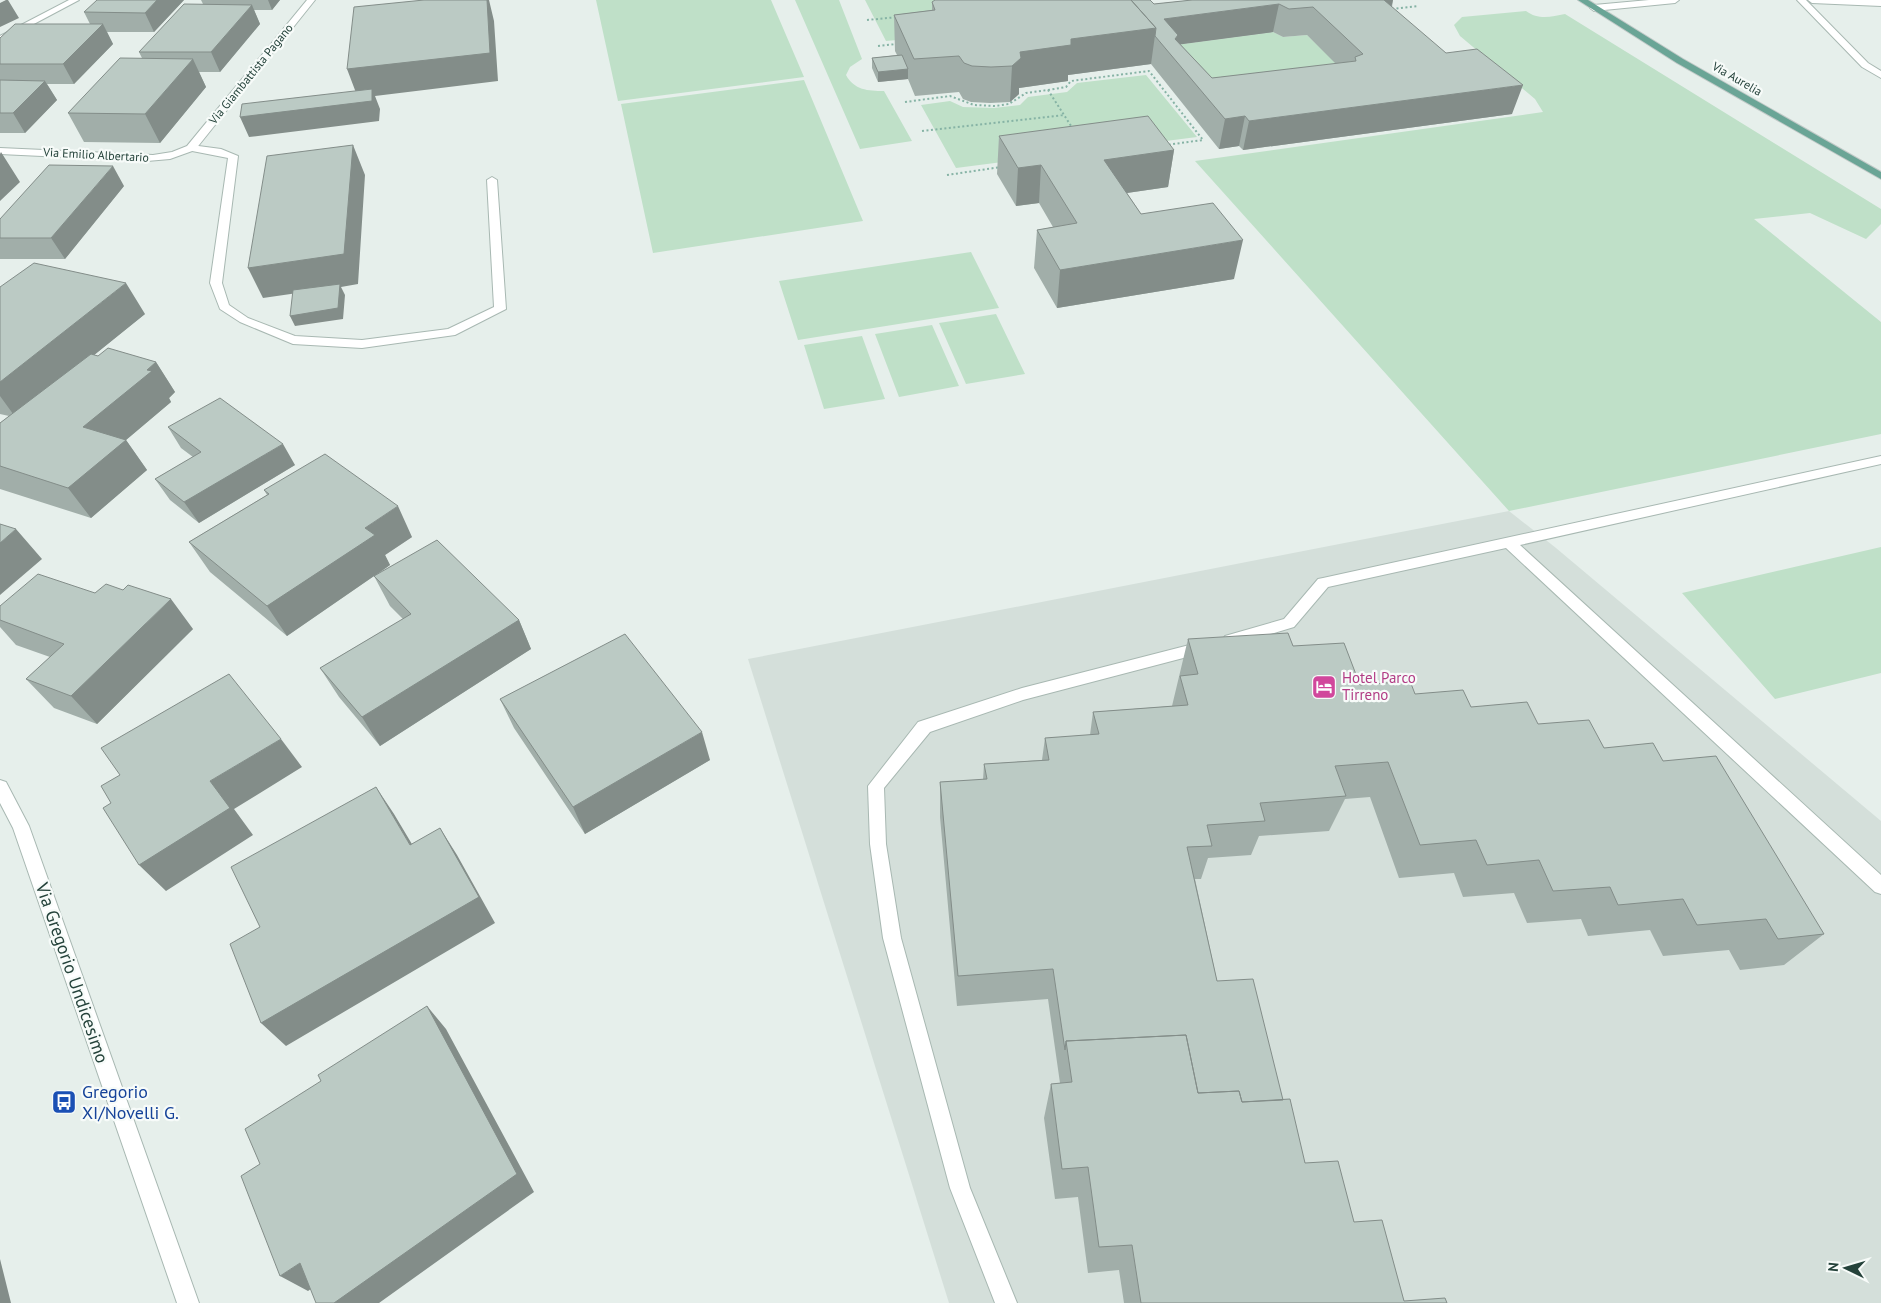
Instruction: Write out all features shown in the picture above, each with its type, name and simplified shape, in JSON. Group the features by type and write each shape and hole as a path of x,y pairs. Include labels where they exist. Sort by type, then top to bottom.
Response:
{"main road":[{"name":"Via Aurelia","path":"1582,0 1680,61 1881,176"}],"street":[{"path":"0,39 74,0"},
{"name":"Via Giambattista Pagano","path":"191,148 311,0"},
{"path":"1594,8 1675,0"},
{"path":"1801,0 1865,65 1881,75"},
{"path":"1812,0 1881,3"},
{"path":"191,148 233,156 216,284 224,308 244,320 293,340 362,344 452,332 500,309 492,180"},
{"name":"Via Emilio Albertario","path":"0,151 148,158 174,155 191,148"},
{"path":"1006,1303 960,1188 892,938 878,844 876,786 924,727 1022,694 1289,624 1323,582 1881,460"},
{"path":"1508,542 1881,886"},
{"name":"Via Gregorio Undicesimo","path":"0,787 21,826 188,1303"}],"path":[{"path":"1391,9 1418,6"},
{"path":"866,20 906,16"},
{"path":"878,46 903,43"},
{"path":"905,102 950,96 974,105 995,106 1009,104 1026,93 1066,87 1071,81 1149,71 1203,140 1165,145"},
{"path":"1048,90 1074,131"},
{"path":"922,131 1064,115"},
{"path":"947,175 1004,167"}],"shaded area":[{"path":"1509,511 1556,548 1881,821 1881,1303 949,1303 748,659"}],"green space":[{"path":"596,0 771,0 804,77 618,101"},
{"path":"795,0 839,0 862,59 850,67 846,75 857,87 872,91 884,91 912,141 860,149"},
{"path":"865,0 1089,0 908,39 886,41"},
{"path":"1526,11 1540,17 1565,14 1881,209 1881,224 1866,239 1810,213 1754,219 1881,322 1881,434 1509,511 1195,161 1543,112 1535,99 1460,36 1454,25 1462,17"},
{"path":"1273,32 1283,37 1307,35 1356,82 1207,107 1160,47"},
{"path":"1146,75 1197,137 956,168 921,105 950,101 963,107 994,108 1020,105 1028,97 1067,92 1077,83"},
{"path":"804,80 863,221 653,253 621,104"},
{"path":"971,252 999,308 798,340 779,281"},
{"path":"996,314 1025,374 966,384 939,323"},
{"path":"932,325 959,386 899,397 875,334"},
{"path":"862,336 885,399 824,409 804,345"},
{"path":"1881,547 1881,673 1775,699 1682,593"}],"building":[{"path":"97,0 157,0 145,13 84,12"},
{"path":"424,0 487,0 490,53 347,69 354,7"},
{"path":"935,0 1131,0 1156,28 1071,39 1071,45 1020,52 1021,58 1012,66 972,66 964,63 959,56 914,59 894,15 935,10 932,2"},
{"path":"1131,0 1150,0 1154,4 1192,0 1384,0 1446,53 1477,49 1523,85 1249,121 1245,116 1225,119 1155,36 1156,28","holes":["1279,4 1289,9 1313,7 1363,54 1355,57 1356,61 1212,78 1175,39 1178,35 1164,19"]},
{"path":"184,4 252,5 211,52 139,52"},
{"path":"15,24 103,24 63,64 0,64 0,38"},
{"path":"902,55 908,69 878,72 872,58"},
{"path":"120,58 193,59 145,114 68,113"},
{"path":"0,80 45,81 13,113 0,113"},
{"path":"372,89 372,101 240,117 242,104"},
{"path":"1148,116 1174,150 1104,160 1141,214 1213,203 1243,240 1060,270 1037,230 1077,223 1041,165 1018,168 999,136"},
{"path":"353,145 344,254 248,268 267,156"},
{"path":"49,165 113,166 51,238 0,238 0,219"},
{"path":"34,263 126,283 0,382 0,287"},
{"path":"340,284 338,308 290,316 293,290"},
{"path":"108,348 156,362 147,370 152,371 83,427 126,440 68,488 0,466 0,423 91,354 98,356"},
{"path":"220,398 283,444 184,502 155,479 201,452 168,427"},
{"path":"325,454 398,506 365,528 375,535 267,606 189,542 269,494 264,490"},
{"path":"0,524 16,529 0,543"},
{"path":"437,540 519,620 362,717 320,668 411,614 374,576"},
{"path":"38,574 95,593 106,584 123,590 128,585 171,599 71,696 26,679 64,644 0,620 0,606"},
{"path":"1288,633 1293,646 1344,643 1360,685 1410,681 1415,694 1463,690 1471,707 1527,702 1538,724 1589,720 1604,748 1653,743 1663,761 1716,756 1824,934 1778,939 1766,919 1697,925 1683,899 1618,905 1610,887 1553,891 1539,860 1487,865 1476,840 1420,845 1388,762 1335,766 1346,796 1260,803 1265,821 1207,825 1212,846 1187,847 1217,981 1253,979 1283,1100 1242,1102 1239,1091 1198,1093 1186,1035 1066,1041 1065,1050 1053,969 958,976 940,782 987,779 984,764 1049,760 1045,738 1099,734 1093,712 1188,705 1180,676 1198,674 1188,639"},
{"path":"625,634 702,732 573,807 500,699"},
{"path":"229,674 281,739 210,781 230,808 139,865 103,808 111,803 101,786 120,775 101,748"},
{"path":"376,787 410,845 440,828 479,897 261,1023 230,944 260,927 231,867"},
{"path":"427,1006 517,1174 334,1303 316,1303 300,1263 280,1276 241,1176 260,1164 245,1129 321,1081 318,1075"},
{"path":"1186,1035 1198,1093 1239,1091 1242,1102 1290,1099 1305,1163 1338,1161 1354,1222 1382,1220 1404,1301 1445,1298 1447,1303 1141,1303 1132,1245 1099,1247 1088,1167 1062,1169 1051,1084 1072,1082 1066,1041"}],"place":[{"name":"Hotel Parco Tirreno","path":"1324,687"},
{"name":"Gregorio XI/Novelli G.","path":"64,1102"}]}
